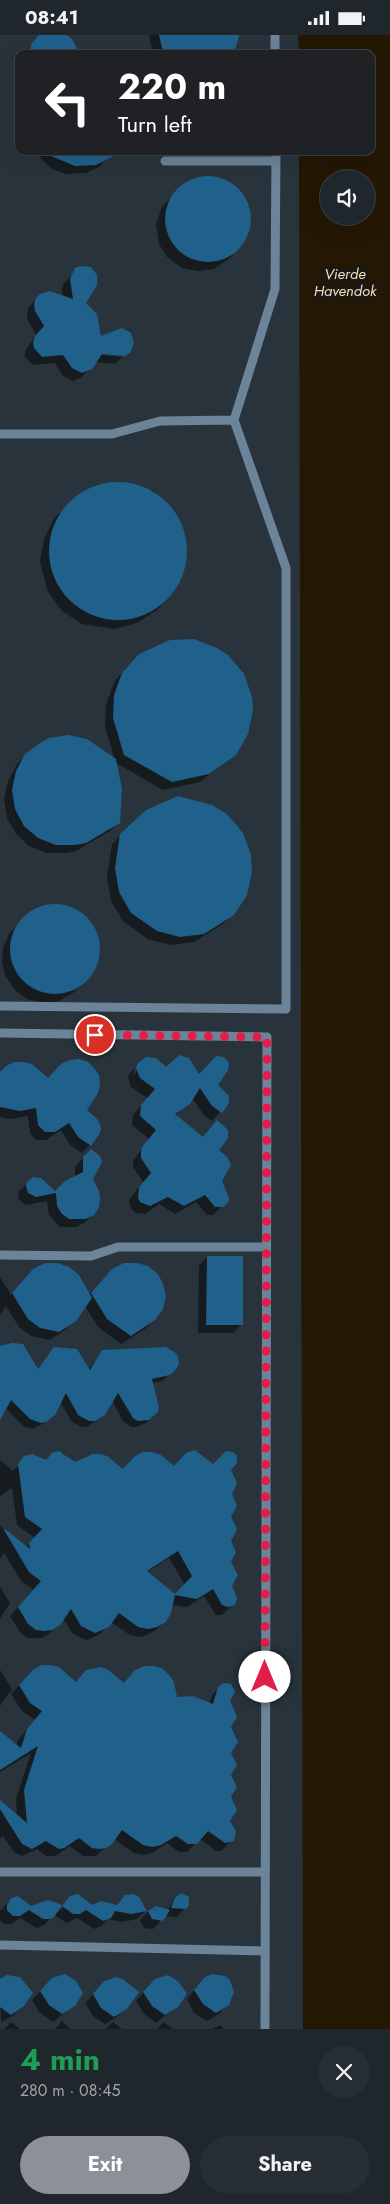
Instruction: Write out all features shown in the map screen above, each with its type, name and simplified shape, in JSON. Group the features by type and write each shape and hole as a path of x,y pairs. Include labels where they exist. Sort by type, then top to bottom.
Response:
{"lane":[{"path":"275,35 275,50"},
{"path":"0,1006 286,1009 286,568 234,420 275,289 276,155"},
{"path":"165,161 276,161"},
{"path":"0,434 112,434 160,421 234,420"},
{"path":"0,1033 267,1037 265,2029"},
{"path":"0,1255 91,1255 118,1247 266,1247"},
{"path":"0,1872 265,1872"},
{"path":"0,1945 265,1951"}],"water":[{"name":"Vierde Havendok","path":"298,35 390,35 390,2029 303,2029 299,155 375,155 375,50 299,50"}],"building":[{"path":"39,35 66,35 72,39 78,50 29,50 32,43"},
{"path":"159,35 239,35 233,50 164,50"},
{"path":"49,155 116,155 96,165 75,166"},
{"path":"200,176 216,176 225,179 239,188 248,202 251,219 248,236 239,250 225,259 216,262 200,262 184,255 172,243 165,227 165,211 172,195 184,183"},
{"path":"81,266 91,267 97,275 97,285 86,303 97,314 101,336 122,328 131,333 134,343 130,353 125,356 102,354 92,369 82,373 72,368 63,355 42,357 34,348 33,342 35,336 44,326 35,311 34,304 36,298 40,294 50,291 73,299 70,279 75,268"},
{"path":"118,482 144,487 156,493 167,502 176,513 182,525 187,551 182,577 176,589 167,600 156,609 144,615 118,620 92,615 80,609 69,600 60,589 54,577 49,551 54,525 60,513 69,502 80,493 92,487"},
{"path":"194,639 217,648 228,655 244,674 252,697 253,710 248,734 236,755 209,774 172,782 124,755 113,718 114,695 122,673 139,654 170,640"},
{"path":"68,735 87,739 116,759 122,789 120,823 86,843 56,845 38,838 24,826 15,809 12,790 16,771 25,754 49,738"},
{"path":"178,796 212,805 227,814 243,833 251,855 252,872 247,895 234,915 204,934 180,937 157,931 131,913 119,892 115,868 120,834 146,810"},
{"path":"55,904 72,907 87,917 97,932 100,949 97,966 87,981 72,991 55,994 38,991 23,981 13,966 10,949 13,932 23,917 38,907"},
{"path":"179,1055 189,1058 199,1074 216,1056 224,1057 229,1063 228,1070 218,1085 229,1096 229,1103 222,1113 212,1106 200,1088 190,1104 175,1114 203,1137 217,1120 228,1130 228,1138 219,1150 228,1158 231,1165 222,1181 229,1198 229,1201 223,1207 215,1207 205,1195 184,1206 168,1197 150,1206 140,1202 138,1198 139,1187 151,1173 141,1158 142,1147 156,1130 140,1116 141,1105 155,1089 140,1078 136,1068 138,1063 146,1057 156,1058 166,1067"},
{"path":"79,1059 88,1062 99,1075 98,1093 87,1110 98,1120 101,1128 100,1133 91,1146 78,1137 69,1123 55,1132 45,1132 38,1125 36,1108 20,1111 0,1107 0,1072 6,1066 14,1062 32,1064 48,1078 61,1064"},
{"path":"91,1149 100,1156 102,1162 93,1179 99,1191 100,1199 99,1207 94,1215 86,1219 69,1219 62,1214 57,1206 56,1193 36,1197 28,1193 27,1182 33,1177 41,1178 55,1191 65,1181 83,1172 83,1157"},
{"path":"207,1256 243,1256 243,1325 206,1325"},
{"path":"45,1263 58,1263 69,1267 79,1275 92,1298 76,1321 59,1332 40,1328 28,1319 12,1293 33,1269"},
{"path":"124,1263 137,1263 148,1266 158,1274 166,1296 163,1309 155,1320 131,1336 107,1319 91,1293 112,1269"},
{"path":"12,1343 23,1344 38,1369 54,1347 77,1349 90,1370 102,1350 166,1347 177,1354 179,1363 170,1375 152,1379 159,1407 158,1412 149,1420 138,1421 133,1418 118,1393 105,1415 95,1421 89,1421 78,1415 66,1393 55,1415 46,1422 41,1423 30,1419 11,1400 0,1420 0,1346"},
{"path":"195,1450 213,1464 226,1451 233,1452 237,1456 237,1463 231,1470 237,1483 232,1494 237,1505 231,1517 237,1529 231,1541 236,1552 231,1562 238,1575 232,1586 237,1598 235,1605 228,1607 222,1605 213,1589 197,1599 175,1595 171,1613 166,1622 148,1629 138,1627 119,1613 109,1627 95,1633 81,1626 71,1609 60,1625 52,1630 36,1630 28,1624 18,1607 41,1581 29,1572 4,1530 30,1549 29,1543 42,1529 25,1517 18,1464 24,1456 32,1454 46,1460 52,1453 59,1451 75,1462 93,1454 100,1454 107,1456 123,1469 134,1457 143,1452 161,1455 174,1466 186,1453","holes":["178,1551 192,1576 175,1594 147,1571"]},
{"path":"42,1665 59,1667 76,1682 86,1670 100,1667 107,1669 124,1683 135,1670 144,1666 154,1666 163,1669 169,1675 174,1682 177,1697 193,1696 213,1704 218,1687 224,1683 231,1684 235,1692 230,1701 237,1717 231,1727 238,1742 231,1753 237,1765 231,1775 237,1787 231,1797 237,1810 230,1821 236,1831 234,1841 225,1843 208,1831 197,1844 188,1844 176,1836 161,1845 152,1847 143,1845 122,1830 112,1844 106,1848 99,1849 92,1848 79,1838 64,1848 59,1849 46,1841 32,1849 22,1844 0,1809 0,1800 27,1823 24,1790 38,1746 0,1770 0,1731 21,1748 27,1729 42,1711 30,1703 19,1685 34,1669"},
{"path":"181,1893 189,1897 189,1905 186,1909 171,1908 175,1898"},
{"path":"78,1894 92,1905 101,1901 117,1905 125,1895 133,1894 139,1897 147,1911 131,1914 115,1911 111,1918 103,1921 86,1910 80,1914 73,1914 62,1906 70,1896"},
{"path":"18,1896 31,1906 48,1900 62,1905 54,1917 50,1919 43,1919 29,1910 20,1916 13,1916 7,1910 7,1905 11,1898"},
{"path":"156,1906 170,1910 163,1921 152,1919 148,1911"},
{"path":"65,1974 76,1981 83,1993 75,2006 62,2014 49,2005 40,1991 52,1978"},
{"path":"212,1974 225,1976 230,1980 234,1992 229,2005 216,2013 203,2004 194,1990 205,1977"},
{"path":"7,1975 20,1977 33,1993 24,2006 11,2015 0,2007 0,1979"},
{"path":"168,1975 179,1982 187,1994 178,2007 165,2015 152,2006 143,1992 155,1979"},
{"path":"117,1977 139,1992 127,2009 114,2017 101,2008 93,1994 104,1981"}],"route":[{"path":"95,1035 267,1037 265,1677"}]}
